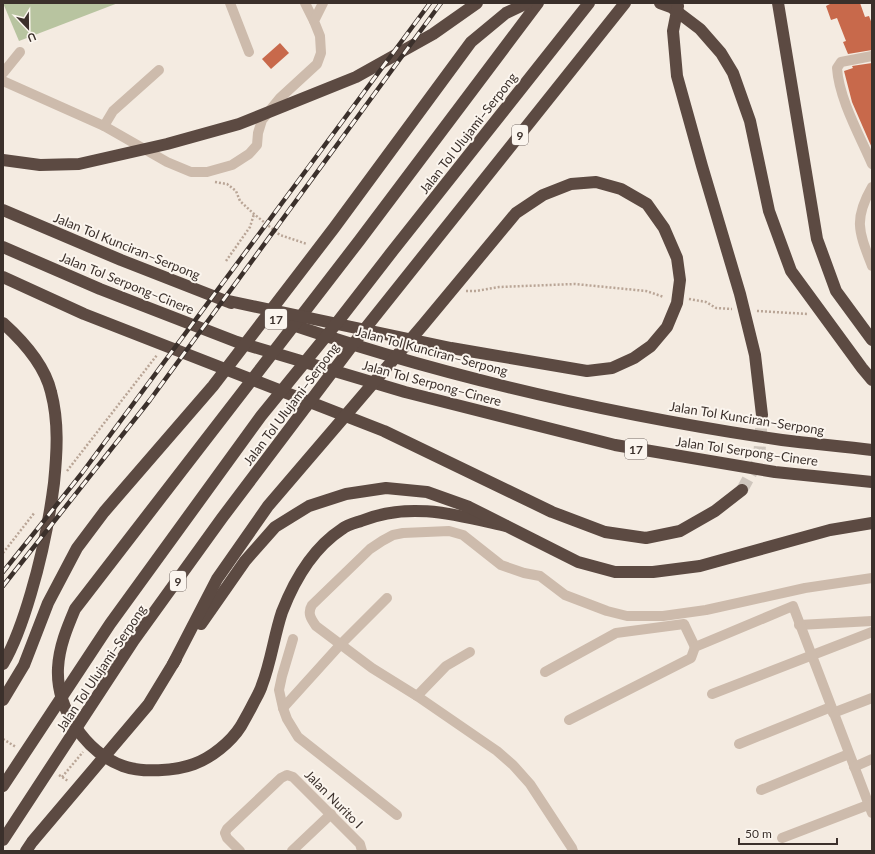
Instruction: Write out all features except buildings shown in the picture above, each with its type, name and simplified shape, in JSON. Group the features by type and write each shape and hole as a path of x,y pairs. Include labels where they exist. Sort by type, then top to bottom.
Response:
{"highway":[{"path":"3,160 40,165 79,164 167,144 239,124 356,78 433,34 477,3"},
{"path":"3,700 24,665 48,603 77,548 104,512 213,386 334,228 471,42 506,13 527,3"},
{"path":"506,526 449,513 410,510 376,515 343,528 320,547 301,573 283,612 262,686 240,728 217,752 194,764 168,770 147,770 124,767 100,754 84,739 71,720 61,695 58,668 62,640 75,609 360,241 538,3"},
{"name":"Jalan Tol Ulujami–Serpong","path":"3,786 110,624 261,416 336,324 589,3"},
{"name":"Jalan Tol Ulujami–Serpong","path":"3,840 134,640 222,518 364,330 624,3"},
{"path":"660,3 671,7 700,29 721,53 733,72 750,121 769,211 791,271 805,292 872,380"},
{"path":"679,3 673,31 677,76 740,294 755,355 762,414"},
{"path":"778,3 817,239 836,291 872,340"},
{"path":"173,664 217,579 268,506 423,324 464,276 516,213 543,195 571,184 596,182 621,189 647,204 664,228 677,258 680,280 677,303 667,327 651,346 634,358 612,368 587,371 451,348 224,300"},
{"name":"Jalan Tol Kunciran–Serpong","path":"3,210 120,260 224,300 318,334 435,369 613,411 783,440 872,450"},
{"name":"Jalan Tol Serpong–Cinere","path":"3,247 100,289 237,342 405,392 615,445 775,472 872,482"},
{"path":"3,277 84,314 384,431 552,512 605,532 646,538 680,531 715,511 742,490"},
{"path":"3,324 15,334 40,366 51,391 55,417 57,454 50,519 39,566 24,618 3,664"},
{"path":"26,851 148,705 173,664 245,561 275,527 309,506 346,494 386,488 427,492 469,507 578,562 615,572 653,572 700,566 830,530 872,523"}],"street":[{"path":"230,3 249,52"},
{"path":"3,81 104,126 179,167 191,172 207,172 232,165 248,154 257,145 258,133 262,120 280,98 317,64 321,53 320,36 305,3"},
{"path":"314,21 323,3"},
{"path":"3,73 20,52"},
{"path":"872,56 842,62 837,68 848,111 872,164"},
{"path":"104,126 113,111 159,70"},
{"path":"872,187 861,208 859,229 872,266"},
{"path":"573,851 530,784 513,765 497,751 417,696 372,668 316,626 309,615 312,605 370,549 393,535 404,533 449,531 463,535 501,565 524,573 540,576 565,595 606,611 627,616 663,616 706,610 805,588 872,578"},
{"path":"283,708 340,645 387,598"},
{"path":"695,647 793,606 870,809 782,838"},
{"path":"799,625 872,621"},
{"path":"545,672 616,633 684,624 695,647 691,658 569,720"},
{"path":"712,694 872,632"},
{"path":"293,639 282,676 280,690 283,708 287,719 298,737 397,815"},
{"path":"417,696 446,666 470,652"},
{"path":"739,744 832,710 872,698"},
{"path":"761,790 849,754"},
{"path":"854,766 872,759"},
{"name":"Jalan Nurito I","path":"240,851 227,838 225,833 227,829 281,778 287,775 293,778 331,814 361,848"},
{"path":"292,851 331,814"}],"path":[{"path":"207,172 216,182 227,184 236,191 240,201 280,234 310,244"},
{"path":"226,261 250,227 254,214"},
{"path":"464,291 476,291 499,287 575,284 646,291 664,297"},
{"path":"688,299 706,302 716,308 739,310"},
{"path":"755,311 810,314"},
{"path":"63,477 159,353"},
{"path":"3,553 35,512"},
{"path":"62,777 84,752"}],"green space":[{"path":"3,3 118,3 19,41"}],"tunnel":[{"path":"742,490 759,459 762,415"}],"railway":[{"path":"3,572 82,473 430,3"},
{"path":"3,586 150,400 441,3"}]}
